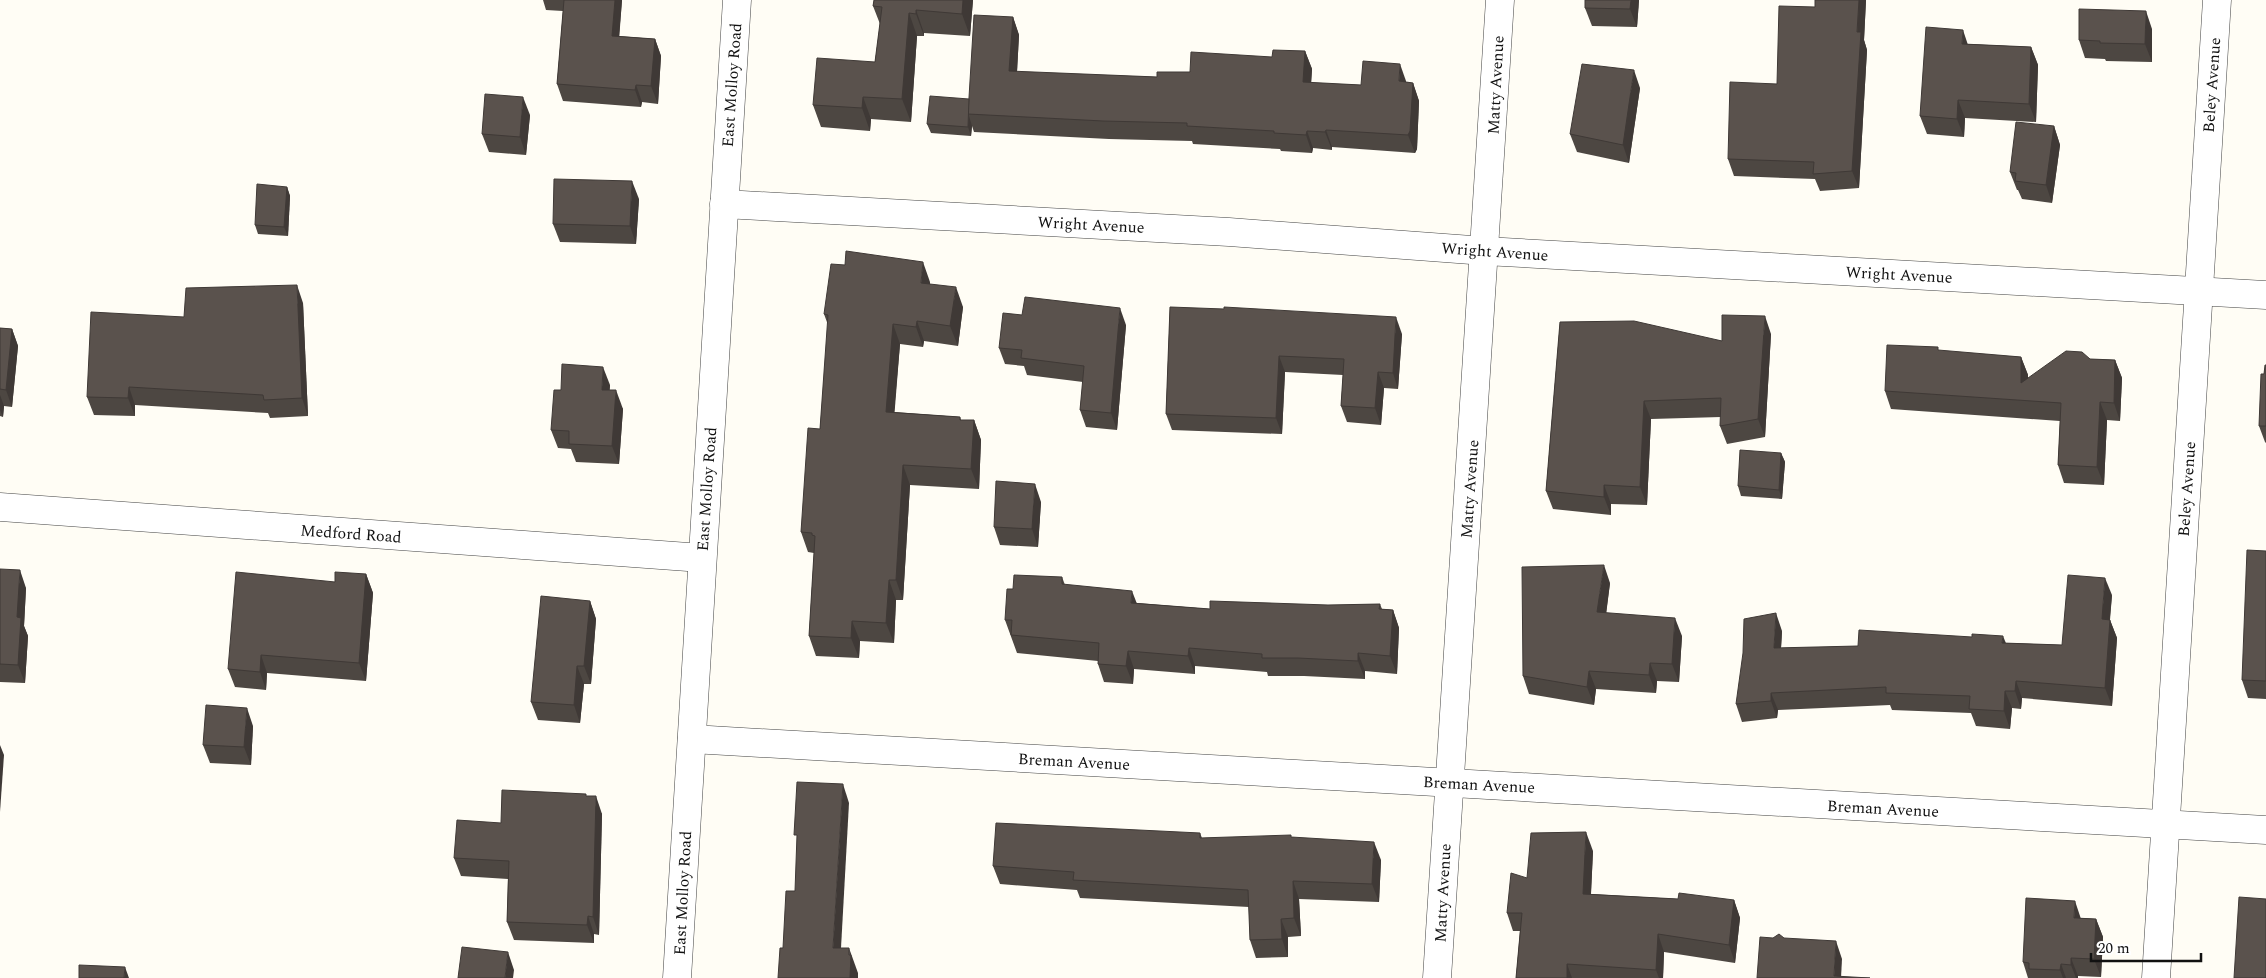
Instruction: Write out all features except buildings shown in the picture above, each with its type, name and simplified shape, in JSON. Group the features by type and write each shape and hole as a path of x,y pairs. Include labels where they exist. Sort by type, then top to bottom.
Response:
{"street":[{"name":"East Molloy Road","path":"677,978 737,0"},
{"name":"Matty Avenue","path":"1437,978 1500,0"},
{"name":"Beley Avenue","path":"2156,978 2217,0"},
{"name":"Wright Avenue","path":"724,204 1229,232 1485,251 2266,295"},
{"name":"Medford Road","path":"0,507 702,558"},
{"name":"Breman Avenue","path":"692,739 2266,830"}]}
